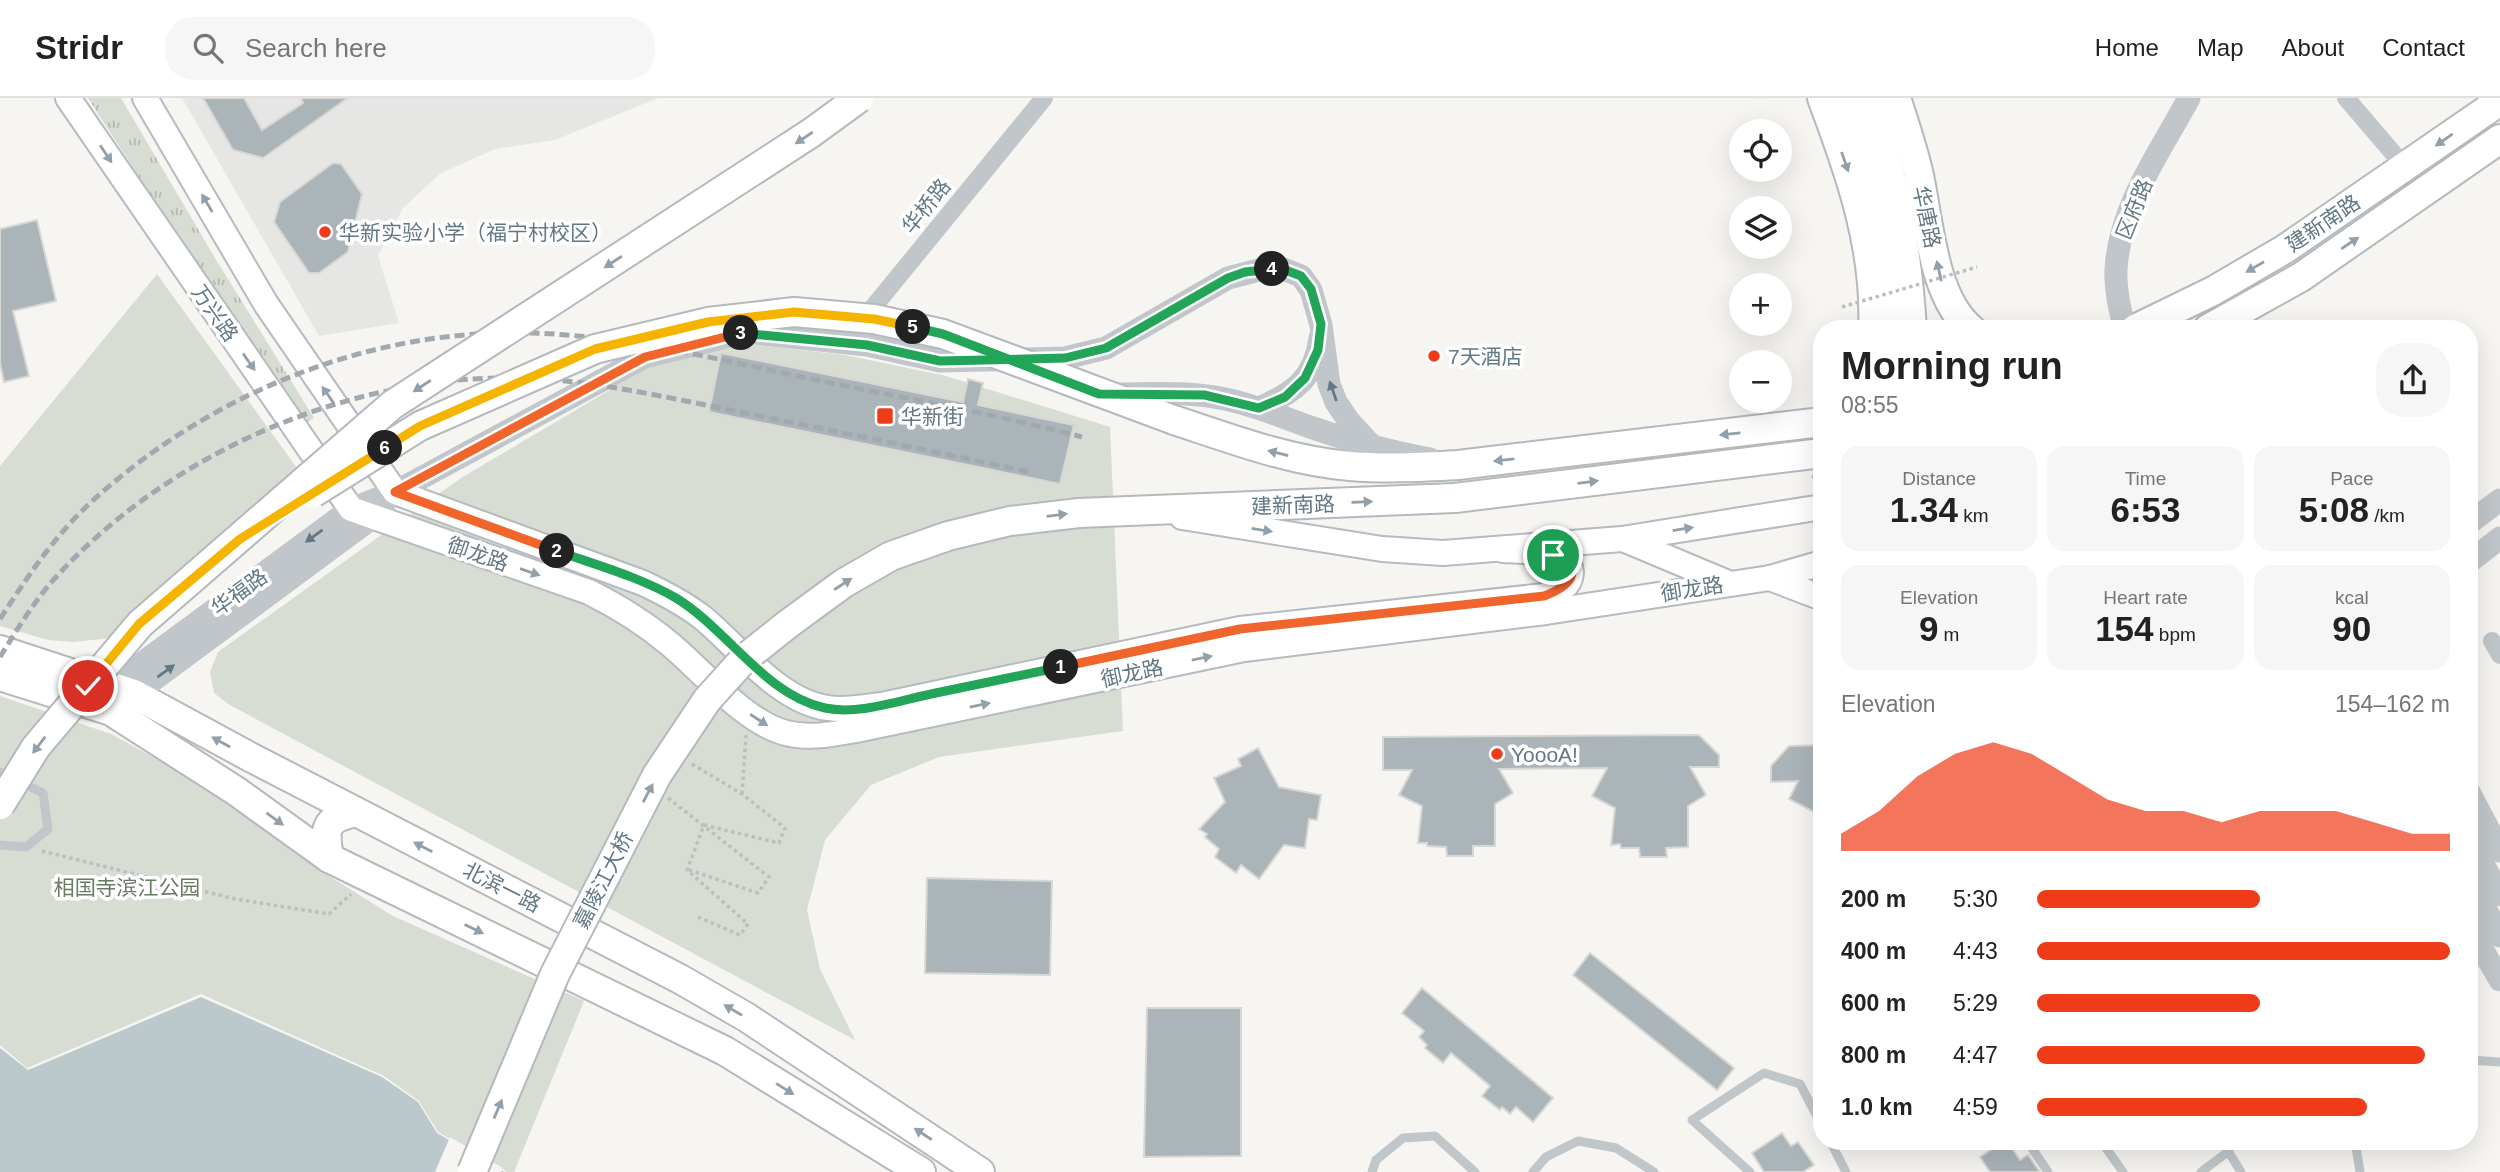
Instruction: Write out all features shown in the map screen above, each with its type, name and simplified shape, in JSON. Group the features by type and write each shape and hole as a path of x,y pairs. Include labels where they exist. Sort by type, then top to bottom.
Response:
{"main road":[{"name":"万兴路","path":"68,98 362,513"},
{"path":"145,98 266,304 395,492"},
{"path":"0,805 36,747 139,624 393,405 811,134 859,98"},
{"path":"1822,98 1854,189 1865,232 1874,303 1873,320"},
{"path":"1847,98 1874,184 1889,274 1892,320"},
{"path":"1869,98 1894,177 1910,270 1913,320"},
{"name":"华唐路","path":"1896,98 1917,169 1943,290 1953,311 1962,320"},
{"name":"建新南路","path":"2154,320 2214,291 2285,249 2500,101"},
{"name":"建新南路","path":"2224,320 2301,277 2500,139"},
{"path":"240,539 420,426 595,349 708,322 794,312 874,319 943,334 1099,394 1176,407"},
{"name":"建新南路","path":"1176,407 1258,448 1303,459 1350,466 1401,468 1458,465 1813,423"},
{"path":"1769,430 1813,413"},
{"name":"建新南路","path":"788,624 844,583 891,556 948,536 1010,521 1079,513 1455,498 1813,464"},
{"name":"御龙路","path":"395,492 643,583 676,598 778,686 801,701 828,708 882,705 1240,629 1544,596 1567,586 1571,578 1571,568 1564,559 1553,555 1503,550"},
{"path":"1146,511 1382,549 1443,553 1622,539 1813,508"},
{"name":"御龙路","path":"362,513 589,592 626,611 672,645 764,725 787,733 827,735 1244,649 1546,612 1770,578 1813,566"},
{"path":"1622,539 1729,583"},
{"path":"1770,578 1813,595"},
{"name":"嘉陵江大桥","path":"472,1172 555,974 652,785 707,700 744,659 788,624"},
{"name":"北滨一路","path":"0,650 356,812 680,979 746,1017 980,1172"},
{"name":"北滨一路","path":"0,676 111,699 329,858 724,1051 921,1172"},
{"path":"329,858 325,838 328,825 338,816 356,812"}],"street":[{"name":"华桥路","path":"844,343 1044,98"},
{"name":"区府路","path":"2122,320 2116,273 2124,223 2134,199 2189,98"},
{"path":"2346,98 2405,167"},
{"name":"华福路","path":"111,699 362,513 395,492 645,357 746,332 867,345 940,361 1065,358 1106,348 1228,278 1263,269 1283,269 1301,276 1311,289 1321,324 1329,384 1336,402 1348,420 1371,445"},
{"name":"华福路","path":"1259,408 1285,397 1305,378 1318,350 1321,324"},
{"name":"建新南路","path":"1176,407 1205,395 1259,408 1371,445 1458,465"},
{"path":"2478,516 2500,500"},
{"path":"2478,555 2500,538"},
{"path":"2478,809 2500,851"},
{"path":"2478,855 2500,895"},
{"path":"2478,896 2500,936"},
{"path":"2478,942 2500,980"}],"lane":[{"path":"0,772 43,793 48,829 26,847 0,845"},
{"path":"2478,1060 2500,1062"},
{"path":"1750,1172 1692,1120 1764,1073 1800,1084 1813,1109"},
{"path":"1372,1172 1376,1160 1403,1138 1435,1136 1475,1172"},
{"path":"1533,1172 1546,1157 1578,1141 1616,1147 1654,1172"},
{"path":"1835,1150 1846,1172"},
{"path":"2034,1150 2048,1172"},
{"path":"2107,1150 2123,1172"},
{"path":"2356,1150 2360,1172"},
{"path":"2201,1172 2229,1151 2241,1172"}],"path":[{"path":"1842,307 1976,267"},
{"path":"742,794 747,712"},
{"path":"672,752 742,794 785,828 779,844 704,825"},
{"path":"652,785 769,877 758,893 687,870"},
{"path":"687,870 704,825"},
{"path":"26,847 235,900 329,914 369,877"},
{"path":"687,870 748,924 740,935 698,917"}],"shaded area":[{"name":"华新实验小学（福宁村校区）","path":"182,98 658,98 555,140 495,149 441,173 403,208 378,256 399,323 319,336"},
{"path":"201,997 382,1077 418,1102 437,1133 504,1172 0,1172 0,1048 28,1070"}],"green space":[{"path":"88,98 121,98 215,258 314,418 304,424"},
{"path":"157,274 302,475 137,635 74,642 48,640 0,626 0,466"},
{"path":"741,343 845,355 946,376 1110,427 1123,731 939,757 871,785 825,840 807,910 820,969 855,1040 228,704 214,693 210,672 218,652 461,478 645,369"},
{"name":"相国寺滨江公园","path":"0,696 111,734 226,797 324,873 393,916 584,1001 514,1172 507,1172 438,1132 419,1101 384,1076 201,994 27,1068 0,1045"}],"pier":[{"path":"450,1137 503,1168 501,1172 435,1172"}],"building":[{"path":"203,98 244,98 262,130 303,103 301,98 348,98 263,158 233,150"},
{"path":"333,163 341,164 362,194 348,252 319,273 309,273 274,222 280,202"},
{"path":"37,220 56,301 13,311 29,376 4,382 0,363 0,229"},
{"name":"华新街","path":"721,353 963,402 968,379 983,383 978,405 1074,425 1060,484 709,412"},
{"path":"1699,735 1719,755 1719,767 1690,767 1706,795 1688,806 1688,847 1666,848 1667,857 1640,857 1639,848 1611,845 1615,808 1592,796 1607,768 1499,769 1513,793 1495,804 1495,846 1473,846 1473,856 1447,856 1446,847 1418,843 1422,806 1399,795 1412,770 1383,770 1383,737"},
{"path":"1813,745 1813,811 1789,799 1798,781 1771,782 1771,766 1789,746"},
{"path":"1258,748 1279,787 1321,795 1317,820 1309,819 1305,848 1284,845 1259,879 1241,865 1236,873 1215,857 1219,849 1205,837 1207,834 1199,829 1225,802 1214,778 1241,766 1238,759"},
{"path":"927,878 1052,881 1050,975 925,973"},
{"path":"1590,953 1734,1068 1717,1090 1573,975"},
{"path":"1422,988 1553,1098 1533,1122 1516,1107 1510,1114 1482,1096 1490,1086 1451,1053 1443,1063 1425,1048 1427,1045 1419,1037 1424,1031 1402,1013"},
{"path":"1147,1008 1241,1008 1241,1156 1144,1157"},
{"path":"1782,1133 1791,1146 1798,1142 1814,1165 1803,1172 1764,1172 1752,1153"},
{"path":"1990,1150 2013,1150 2020,1160 2028,1155 2040,1172 1990,1172 1980,1157"}],"railway":[{"path":"0,619 41,559 75,518 131,468 178,435 227,406 278,382 331,362 386,347 442,337 538,333 654,346 1013,420 1082,437"},
{"path":"0,657 33,606 56,577 104,531 157,490 216,454 278,425 343,402 409,387 476,379 543,379 594,385 670,398 1030,472"}],"place":[{"name":"华新实验小学（福宁村校区）","path":"325,232"},
{"name":"7天酒店","path":"1434,356"},
{"name":"华新街","path":"885,416"},
{"name":"YoooA!","path":"1497,754"}],"route":[{"path":"88,686 139,624 240,539 420,426 595,349 708,322 794,312 874,319 943,334 1021,364 1099,394 1205,395 1259,408 1285,397 1305,378 1318,350 1321,324 1311,289 1301,276 1283,269 1263,269 1228,278 1106,348 1065,358 1003,359 940,361 867,345 746,332 645,357 395,492 643,583 676,598 778,686 801,701 828,708 882,705 1240,629 1544,596 1567,586 1571,578 1571,568 1564,559 1553,555"}]}
